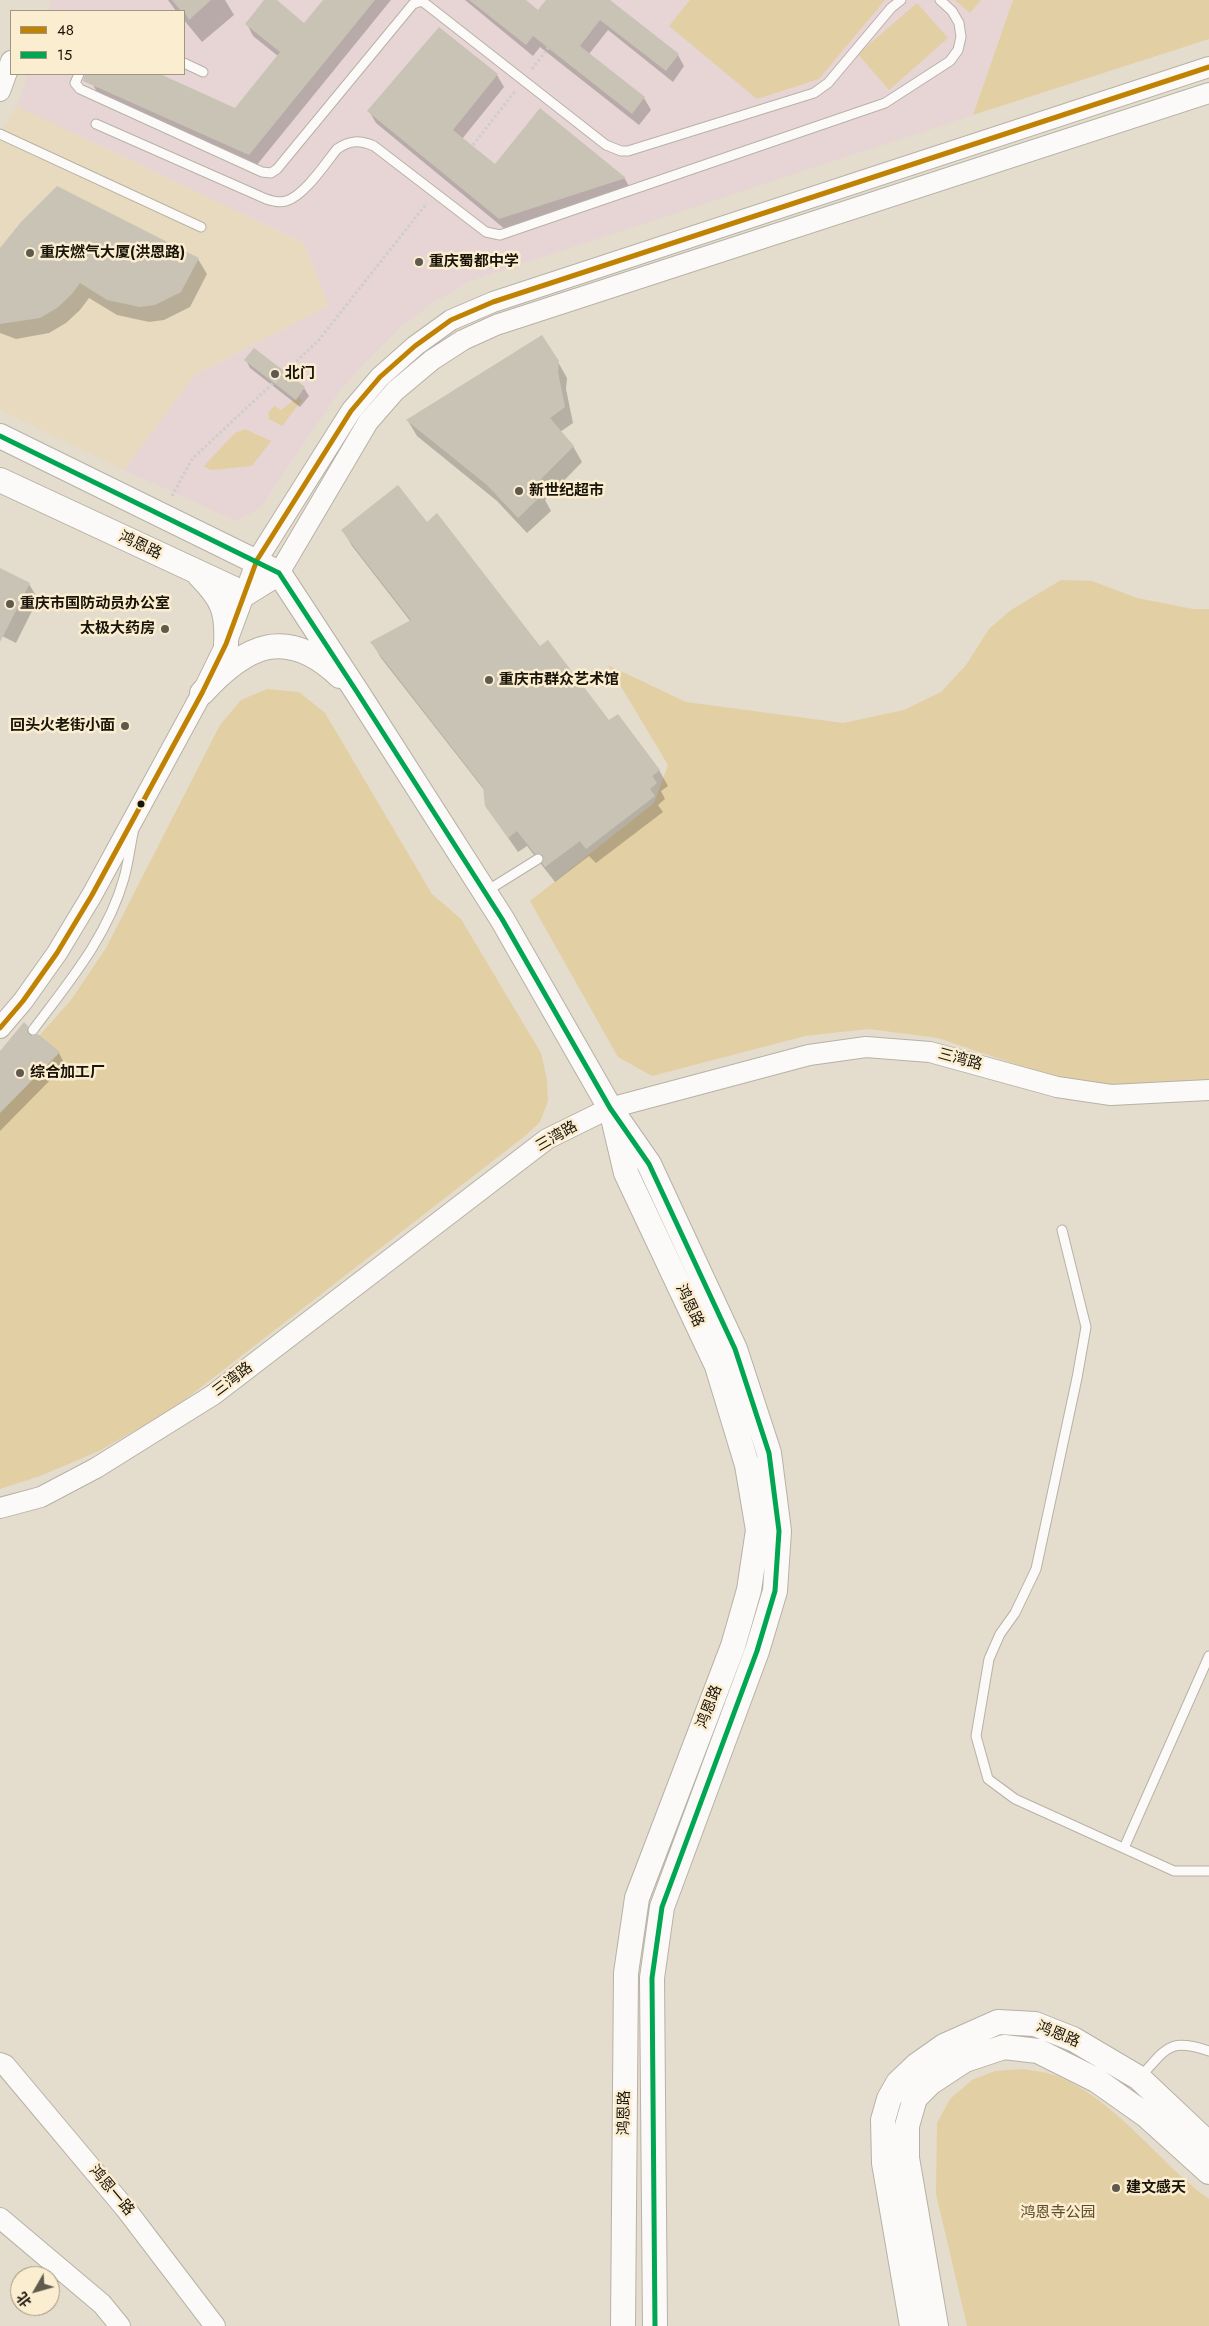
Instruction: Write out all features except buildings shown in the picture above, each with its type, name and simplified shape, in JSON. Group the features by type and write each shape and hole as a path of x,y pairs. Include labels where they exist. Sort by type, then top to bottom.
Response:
{"main road":[{"name":"鸿恩路","path":"0,436 257,560 278,573 358,692 502,919 610,1108 649,1164 736,1349 769,1453 779,1531 775,1591 757,1651 662,1907 652,1978 655,2326"},
{"name":"鸿恩路","path":"0,480 245,594"},
{"path":"195,571 214,590 223,605 227,622 226,644"},
{"path":"245,594 278,573"},
{"path":"202,693 222,671 238,659 255,650 277,646 301,650 327,664 358,692"},
{"name":"鸿恩路","path":"610,1108 626,1173 717,1366 747,1465 758,1530 749,1590 733,1646 637,1898 626,1973 622,2326"},
{"name":"鸿恩路","path":"912,2326 884,2162 884,2120 889,2099 898,2083 917,2065 944,2046 998,2022 1034,2024 1073,2039 1139,2078 1209,2144"},
{"name":"鸿恩路","path":"936,2326 907,2158 907,2126 915,2098 930,2083 965,2060 1004,2047 1038,2050 1096,2080 1147,2116 1209,2172"}],"street":[{"path":"0,91 10,63"},
{"path":"0,1028 23,1001 57,953 92,895 202,693 226,644 257,560 351,411 380,377 415,346 450,320 493,302 1209,67"},
{"path":"278,573 368,422 395,391 432,360 463,340 496,325 1209,93"},
{"name":"三湾路","path":"0,1508 41,1497 96,1468 205,1400 547,1139 610,1108 809,1055 866,1047 930,1052 1057,1087 1111,1095 1209,1090"},
{"name":"鸿恩一路","path":"0,2063 5,2065 125,2208 215,2326"},
{"path":"0,2218 102,2304 120,2326"}],"lane":[{"path":"79,75 75,83 80,89 262,172 270,173 277,168 413,4 422,1 606,145 621,151 628,151 814,93 828,83 891,8 901,0"},
{"path":"96,124 266,199 285,202 302,191 344,144 352,141 364,142 374,146 486,232 500,235 885,103 950,62 958,50 961,37 959,23 952,11 940,0"},
{"path":"185,63 203,72"},
{"path":"0,134 201,228"},
{"path":"33,1030 83,963 106,925 124,879 137,813"},
{"path":"485,892 538,859"},
{"path":"1062,1230 1086,1327 1077,1378 1036,1569 1015,1613 1000,1634 988,1659 976,1736 988,1779 1015,1800 1174,1871 1209,1871"},
{"path":"1124,1848 1209,1656"},
{"path":"1139,2078 1169,2048 1179,2043 1209,2051"}],"path":[{"path":"473,145 517,88"},
{"path":"163,515 192,459 318,341 418,215"}],"shaded area":[{"name":"重庆蜀都中学","path":"52,0 1013,0 973,115 470,281 434,302 401,327 369,359 340,390 261,507 237,521 124,470 195,375 329,306 304,243 17,106 28,75 185,75 185,10 49,10"},
{"path":"17,106 303,243 329,305 195,375 124,470 0,410 0,134"}],"green space":[{"path":"690,0 885,0 819,79 757,99 669,26"},
{"path":"955,0 981,0 970,13"},
{"path":"1013,0 1209,0 1209,39 973,115"},
{"path":"917,3 948,38 889,90 858,54"},
{"path":"298,397 302,400 282,426 269,419 268,413 274,406 281,410"},
{"path":"245,429 271,441 252,466 211,470 204,466 235,433"},
{"path":"1061,580 1092,581 1137,598 1193,609 1209,609 1209,1082 1113,1088 1059,1079 938,1038 869,1029 805,1036 652,1076 618,1057 530,901 654,803 668,765 608,665 686,702 843,723 904,710 941,692 966,665 989,629 1011,610"},
{"path":"267,689 299,692 325,713 432,894 461,919 541,1053 547,1080 548,1101 540,1122 525,1136 173,1409 99,1451 40,1476 0,1489 0,1080 71,1000 106,948 220,725 241,700"},
{"name":"鸿恩寺公园","path":"1023,2069 1057,2076 1079,2087 1118,2116 1190,2184 1209,2199 1209,2326 967,2326 936,2194 937,2123 950,2099 972,2080 995,2071"}],"transit line":[{"name":"48","path":"0,1028 23,1001 57,953 92,895 202,693 226,644 257,560 351,411 380,377 415,346 451,320 493,302 1209,67"},
{"name":"15","path":"0,436 279,573 502,919 610,1108 649,1164 735,1349 769,1453 779,1531 775,1591 757,1651 662,1907 652,1978 655,2326"}],"place":[{"name":"重庆燃气大厦(洪恩路)","path":"30,253"},
{"name":"重庆蜀都中学","path":"419,262"},
{"name":"北门","path":"275,374"},
{"name":"新世纪超市","path":"519,491"},
{"name":"重庆市国防动员办公室","path":"10,604"},
{"name":"太极大药房","path":"165,629"},
{"name":"重庆市群众艺术馆","path":"489,680"},
{"name":"回头火老街小面","path":"125,726"},
{"name":"综合加工厂","path":"20,1073"},
{"name":"建文感天","path":"1116,2188"}]}
